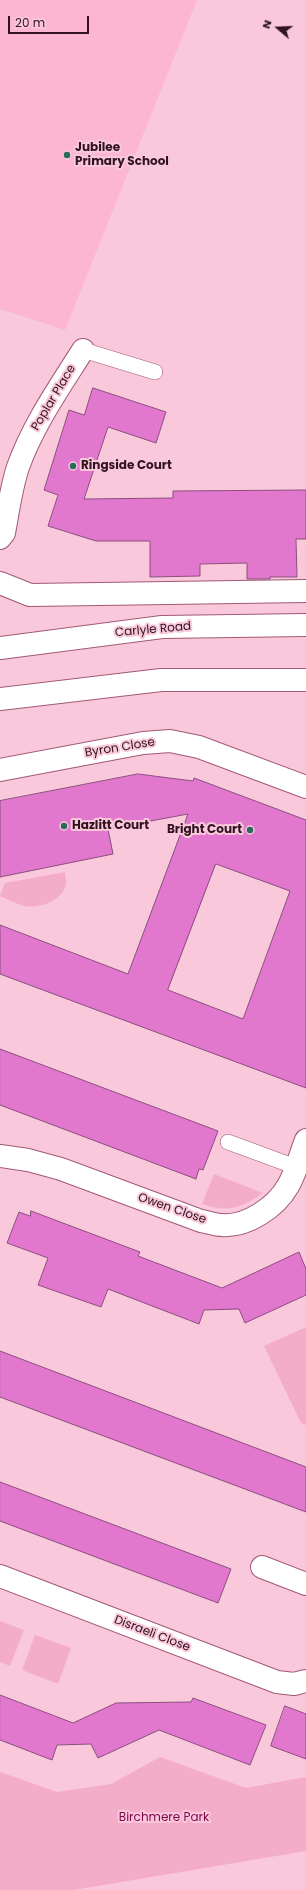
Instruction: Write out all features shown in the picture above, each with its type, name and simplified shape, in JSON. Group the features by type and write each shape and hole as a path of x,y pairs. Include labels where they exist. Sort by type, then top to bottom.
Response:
{"street":[{"name":"Poplar Place","path":"0,538 4,533 18,468 42,413 83,350"},
{"path":"0,583 30,595 306,591"},
{"name":"Carlyle Road","path":"0,648 162,627 306,625"},
{"path":"0,699 161,680 306,680"},
{"name":"Byron Close","path":"0,770 143,743 170,741 199,747 306,787"},
{"name":"Owen Close","path":"0,1156 28,1160 61,1168 201,1221 222,1225 238,1223 256,1217 274,1204 288,1186 306,1140"},
{"path":"262,1567 306,1584"},
{"name":"Disraeli Close","path":"0,1576 277,1682 294,1684 306,1681"}],"lane":[{"path":"83,350 155,372"},
{"path":"228,1142 296,1167"}],"shaded area":[{"name":"Jubilee Primary School","path":"0,0 197,0 65,330 0,309"}],"green space":[{"path":"65,872 66,883 64,891 49,903 30,907 18,904 0,896 5,883"},
{"path":"214,1174 263,1193 234,1208 211,1207 202,1204"},
{"path":"306,1327 306,1425 301,1423 264,1346"},
{"path":"0,1621 24,1630 10,1666 0,1662"},
{"path":"35,1635 71,1648 58,1684 22,1670"},
{"name":"Birchmere Park","path":"160,1757 246,1788 306,1777 306,1851 74,1890 0,1890 0,1772 57,1792 111,1784"}],"building":[{"name":"Ringside Court","path":"93,388 166,412 156,443 108,427 84,499 173,498 173,491 306,490 306,539 296,539 297,577 247,579 247,563 200,564 200,576 150,577 150,541 96,541 48,526 58,495 44,490 69,410 84,415"},
{"path":"138,774 193,781 194,778 306,820 306,1088 0,974 0,925 128,974 188,814 108,829 113,854 0,877 0,801","holes":["216,864 290,891 243,1019 168,990"]},
{"path":"0,1049 218,1131 203,1170 199,1169 196,1179 0,1105"},
{"path":"31,1211 140,1252 138,1256 222,1288 299,1252 306,1269 306,1295 245,1323 239,1309 204,1310 199,1324 108,1289 101,1307 38,1285 48,1258 7,1243 19,1212 30,1216"},
{"path":"0,1351 306,1467 306,1512 0,1397"},
{"path":"0,1482 231,1569 218,1603 0,1521"},
{"path":"0,1695 73,1723 116,1703 191,1702 193,1698 266,1725 250,1765 159,1730 98,1758 91,1744 57,1745 52,1760 0,1740"},
{"path":"285,1706 306,1714 306,1759 271,1746"}],"place":[{"name":"Jubilee Primary School","path":"67,155"},
{"name":"Ringside Court","path":"73,466"},
{"name":"Hazlitt Court","path":"64,826"},
{"name":"Bright Court","path":"250,830"}]}
